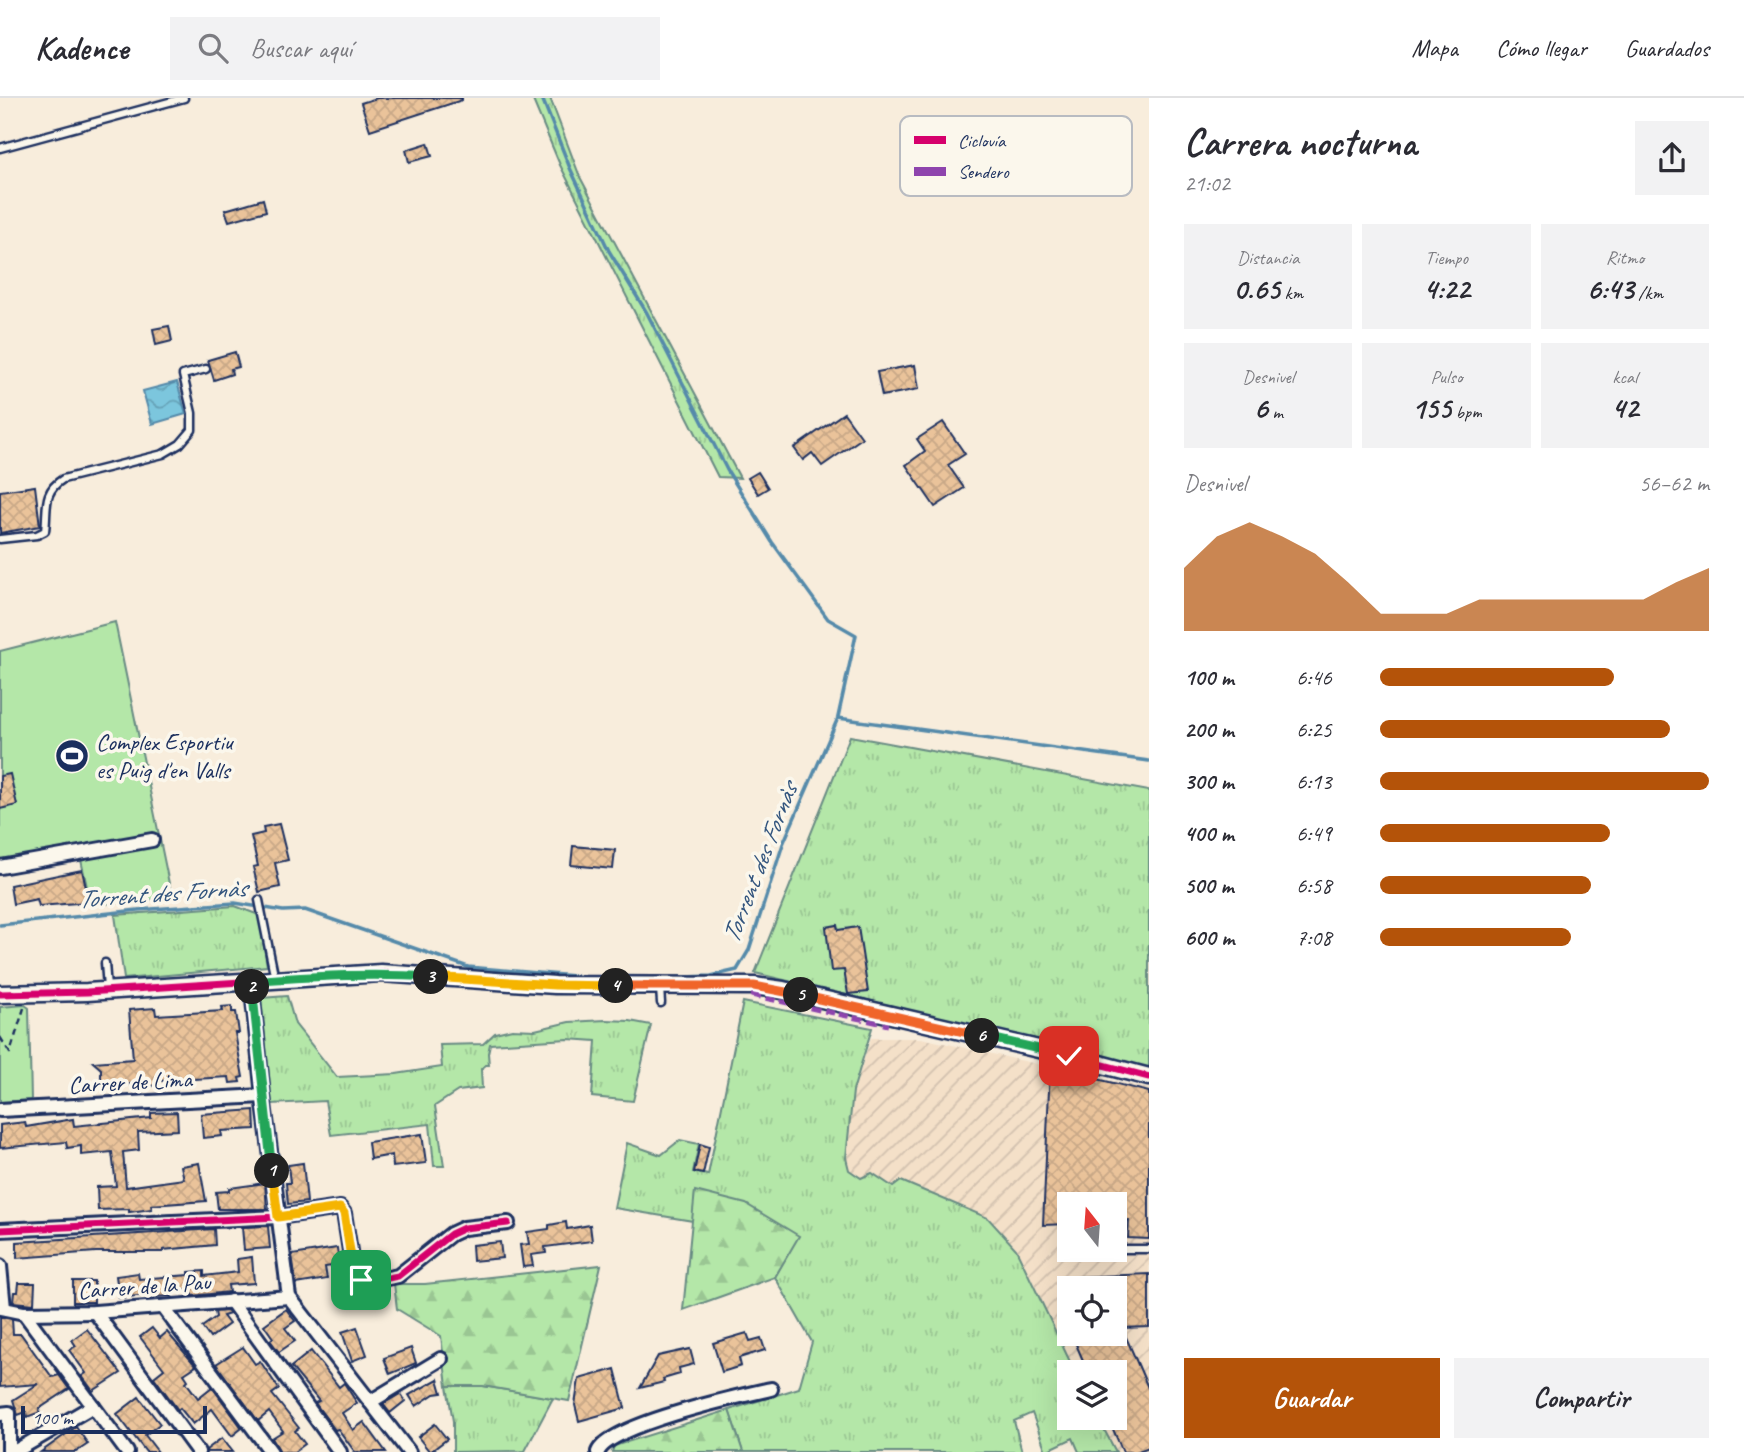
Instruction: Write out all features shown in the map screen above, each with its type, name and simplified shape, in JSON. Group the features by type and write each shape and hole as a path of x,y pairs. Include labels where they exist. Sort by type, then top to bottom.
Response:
{"street":[{"path":"0,867 152,840"},
{"path":"0,994 108,991 381,974 555,985 731,985 783,990 1149,1077"},
{"path":"251,981 262,1096 289,1297 409,1452"},
{"name":"Carrer de Lima","path":"0,1110 262,1096"},
{"path":"0,1230 278,1217 340,1208 344,1213 353,1270 361,1280 368,1282 398,1276 451,1234 464,1228 508,1223"},
{"path":"0,1266 2,1308"},
{"name":"Carrer de la Pau","path":"2,1308 24,1313 94,1312 289,1297"},
{"path":"232,1301 340,1452"},
{"path":"163,1307 271,1452"},
{"path":"94,1312 198,1452"},
{"path":"24,1313 127,1452"},
{"path":"370,1402 441,1359"},
{"path":"598,1452 607,1440 645,1424 711,1403 771,1390"},
{"path":"0,1414 9,1413 11,1452 93,1406"}],"lane":[{"path":"0,148 184,98"},
{"path":"0,539 37,535 45,531 47,499 52,486 63,479 163,454 180,444 192,430 192,413 183,375 206,369"},
{"path":"259,900 275,979"},
{"path":"105,962 108,991"},
{"path":"660,987 661,1003"},
{"path":"1127,1249 1149,1249"}],"path":[{"path":"0,1037 10,1053 25,1005"}],"shaded area":[{"path":"871,1038 921,1038 1149,1089 1149,1452 1116,1452 1104,1430 1127,1430 1127,1360 1069,1360 1059,1346 1127,1346 1127,1276 1057,1276 1057,1344 893,1187 872,1173 861,1178 849,1170 846,1158 853,1091"}],"green space":[{"path":"532,98 550,98 580,177 740,478 718,477 560,165"},
{"name":"Complex Esportiu es Puig d'en Valls","path":"115,622 172,898 91,905 81,860 0,874 0,651"},
{"path":"850,736 1149,791 1149,1068 755,973"},
{"path":"235,906 259,915 267,966 124,979 115,915"},
{"path":"287,996 295,1024 337,1077 396,1074 442,1067 440,1045 483,1044 495,1033 512,1029 535,1030 569,1022 606,1020 651,1025 633,1101 592,1097 596,1041 568,1039 490,1044 489,1065 481,1069 482,1088 458,1091 435,1106 444,1166 434,1166 430,1124 331,1135 325,1101 272,1104 261,998"},
{"path":"743,1002 872,1028 853,1091 846,1158 849,1170 861,1178 872,1173 893,1187 901,1181 988,1218 1016,1249 1057,1334 1057,1346 1063,1346 1069,1360 1057,1360 1057,1430 1104,1430 1116,1452 1079,1452 1073,1438 1046,1451 1032,1413 1014,1421 1022,1452 743,1452 729,1410 799,1388 812,1342 775,1277 798,1236 695,1192 693,1221 614,1208 627,1143 661,1155 680,1140 699,1144 693,1172 708,1175"},
{"path":"25,1005 29,1008 31,1100 0,1102 0,1007"},
{"path":"695,1191 746,1204 799,1236 775,1277 683,1310"},
{"path":"601,1265 569,1401 483,1386 447,1386 441,1336 397,1309 394,1284 425,1284"},
{"path":"447,1386 483,1386 553,1398 525,1451 453,1452 453,1421"},
{"path":"729,1410 743,1452 612,1452 614,1446"}],"water":[{"path":"177,382 186,414 152,424 143,391"}],"building":[{"path":"377,98 462,100 370,130 361,103"},
{"path":"428,143 432,156 409,162 406,150"},
{"path":"263,199 266,211 229,221 225,210"},
{"path":"169,326 172,341 156,345 153,329"},
{"path":"235,352 239,367 231,369 232,374 214,380 208,360"},
{"path":"915,365 919,389 882,396 877,372"},
{"path":"844,413 862,438 822,466 812,453 803,460 794,448"},
{"path":"943,422 965,454 948,465 964,488 935,507 906,465 925,451 917,439"},
{"path":"758,472 768,488 758,494 748,478"},
{"path":"35,486 40,526 0,533 0,491"},
{"path":"10,774 17,805 0,809 0,776"},
{"path":"279,824 288,860 275,863 280,887 259,892 253,867 258,866 251,836 264,833 263,827"},
{"path":"573,846 615,850 613,869 571,865"},
{"path":"82,870 89,902 39,906 37,899 13,904 10,885"},
{"path":"837,925 838,930 858,927 868,992 848,994 844,970 831,971 826,927"},
{"path":"232,1006 232,1012 236,1012 239,1033 235,1033 243,1077 239,1078 240,1082 230,1083 229,1077 158,1081 159,1085 136,1087 135,1084 101,1086 101,1069 93,1062 133,1059 129,1010 155,1008 156,1015 223,1011 222,1007"},
{"path":"1050,1067 1149,1092 1149,1239 1128,1238 1127,1192 1057,1192 1057,1224 1043,1225"},
{"path":"254,1110 255,1129 221,1131 222,1136 203,1138 201,1114"},
{"path":"177,1112 178,1130 138,1132 139,1150 123,1152 126,1187 184,1179 181,1166 199,1163 206,1201 151,1205 152,1209 129,1212 129,1209 98,1210 97,1187 116,1186 112,1152 81,1155 81,1146 67,1148 66,1142 0,1148 0,1125 25,1122 26,1127 73,1119 74,1126 151,1118 151,1113"},
{"path":"422,1134 426,1163 393,1167 392,1155 370,1159 368,1142"},
{"path":"700,1144 709,1147 703,1174 694,1172"},
{"path":"303,1163 307,1202 288,1204 288,1165"},
{"path":"265,1183 267,1209 218,1209 216,1192"},
{"path":"566,1222 567,1229 590,1225 592,1241 545,1247 546,1253 531,1255 533,1266 523,1267 520,1245 529,1244 527,1232 549,1229 549,1225"},
{"path":"268,1226 270,1248 244,1250 242,1227"},
{"path":"214,1229 215,1245 163,1252 96,1252 17,1258 17,1242"},
{"path":"500,1242 502,1258 473,1261 472,1245"},
{"path":"337,1248 339,1265 325,1267 327,1279 296,1284 292,1255"},
{"path":"252,1257 254,1283 228,1285 229,1292 192,1296 191,1290 172,1291 172,1296 155,1297 155,1294 119,1298 116,1276 138,1273 139,1279 189,1275 189,1272 204,1271 204,1276 238,1272 237,1259"},
{"path":"1149,1274 1149,1327 1127,1328 1127,1276 1100,1276"},
{"path":"73,1281 94,1281 94,1302 73,1302"},
{"path":"19,1283 35,1283 34,1304 13,1302"},
{"path":"286,1309 295,1321 285,1328 295,1341 279,1352 264,1325"},
{"path":"227,1311 230,1314 223,1316 229,1324 210,1338 202,1327 216,1317 215,1312"},
{"path":"0,1317 12,1319 13,1334 21,1334 52,1377 59,1375 69,1389 39,1409 40,1412 27,1417 26,1412 18,1415 13,1400 38,1384 0,1387"},
{"path":"357,1327 367,1355 352,1361 342,1332"},
{"path":"152,1328 160,1338 167,1332 196,1366 184,1374 188,1380 186,1382 198,1398 212,1387 242,1428 232,1436 212,1409 193,1424 180,1408 178,1410 154,1377 164,1369 140,1337"},
{"path":"87,1329 121,1373 93,1391 82,1376 86,1373 69,1350 76,1346 72,1340"},
{"path":"747,1333 750,1341 761,1338 765,1350 739,1358 741,1366 722,1372 713,1343"},
{"path":"1127,1339 1149,1390 1149,1447 1136,1452 1123,1452 1113,1430 1127,1430 1127,1360 1083,1360 1077,1346 1127,1346"},
{"path":"243,1347 255,1364 260,1361 279,1389 272,1394 299,1428 295,1431 305,1444 294,1452 280,1452 272,1438 283,1431 269,1412 258,1421 216,1364"},
{"path":"411,1348 416,1363 390,1374 384,1358"},
{"path":"690,1349 694,1364 679,1368 680,1374 663,1379 664,1382 640,1388 658,1356"},
{"path":"311,1351 339,1387 344,1383 357,1403 342,1413 353,1430 364,1422 386,1452 355,1452 338,1429 335,1430 315,1403 319,1401 291,1367"},
{"path":"615,1369 625,1408 579,1421 575,1405 579,1379"},
{"path":"438,1379 442,1393 434,1394 416,1406 409,1395"},
{"path":"400,1394 405,1401 390,1413 383,1404"},
{"path":"139,1397 160,1424 145,1435 158,1452 146,1452 117,1414"},
{"path":"435,1424 447,1439 430,1452 418,1437"},
{"path":"76,1427 88,1444 76,1452 41,1452"},
{"path":"222,1438 233,1452 207,1452 206,1450"}],"waterway":[{"path":"542,98 570,168 609,251 647,313 727,470 772,542 828,619 856,635 838,717"},
{"name":"Torrent des Fornàs","path":"658,978 711,976 737,970 749,950 783,844 838,718 1149,761"},
{"name":"Torrent des Fornàs","path":"0,925 235,903 283,911 305,910 468,967 598,978"}],"marked path":[{"path":"751,995 888,1025"}],"cycle path":[{"path":"0,994 87,992 381,973 555,985 754,986 783,990 1149,1077"},
{"path":"0,1230 278,1217 340,1208 344,1213 353,1270 361,1280 368,1282 398,1276 451,1234 464,1228 508,1223"}],"place":[{"name":"Complex Esportiu es Puig d'en Valls","path":"72,756"}],"route":[{"path":"361,1280 353,1270 344,1213 340,1208 278,1217 262,1096 251,981 381,974 555,985 754,986 783,990 1069,1056"}]}
